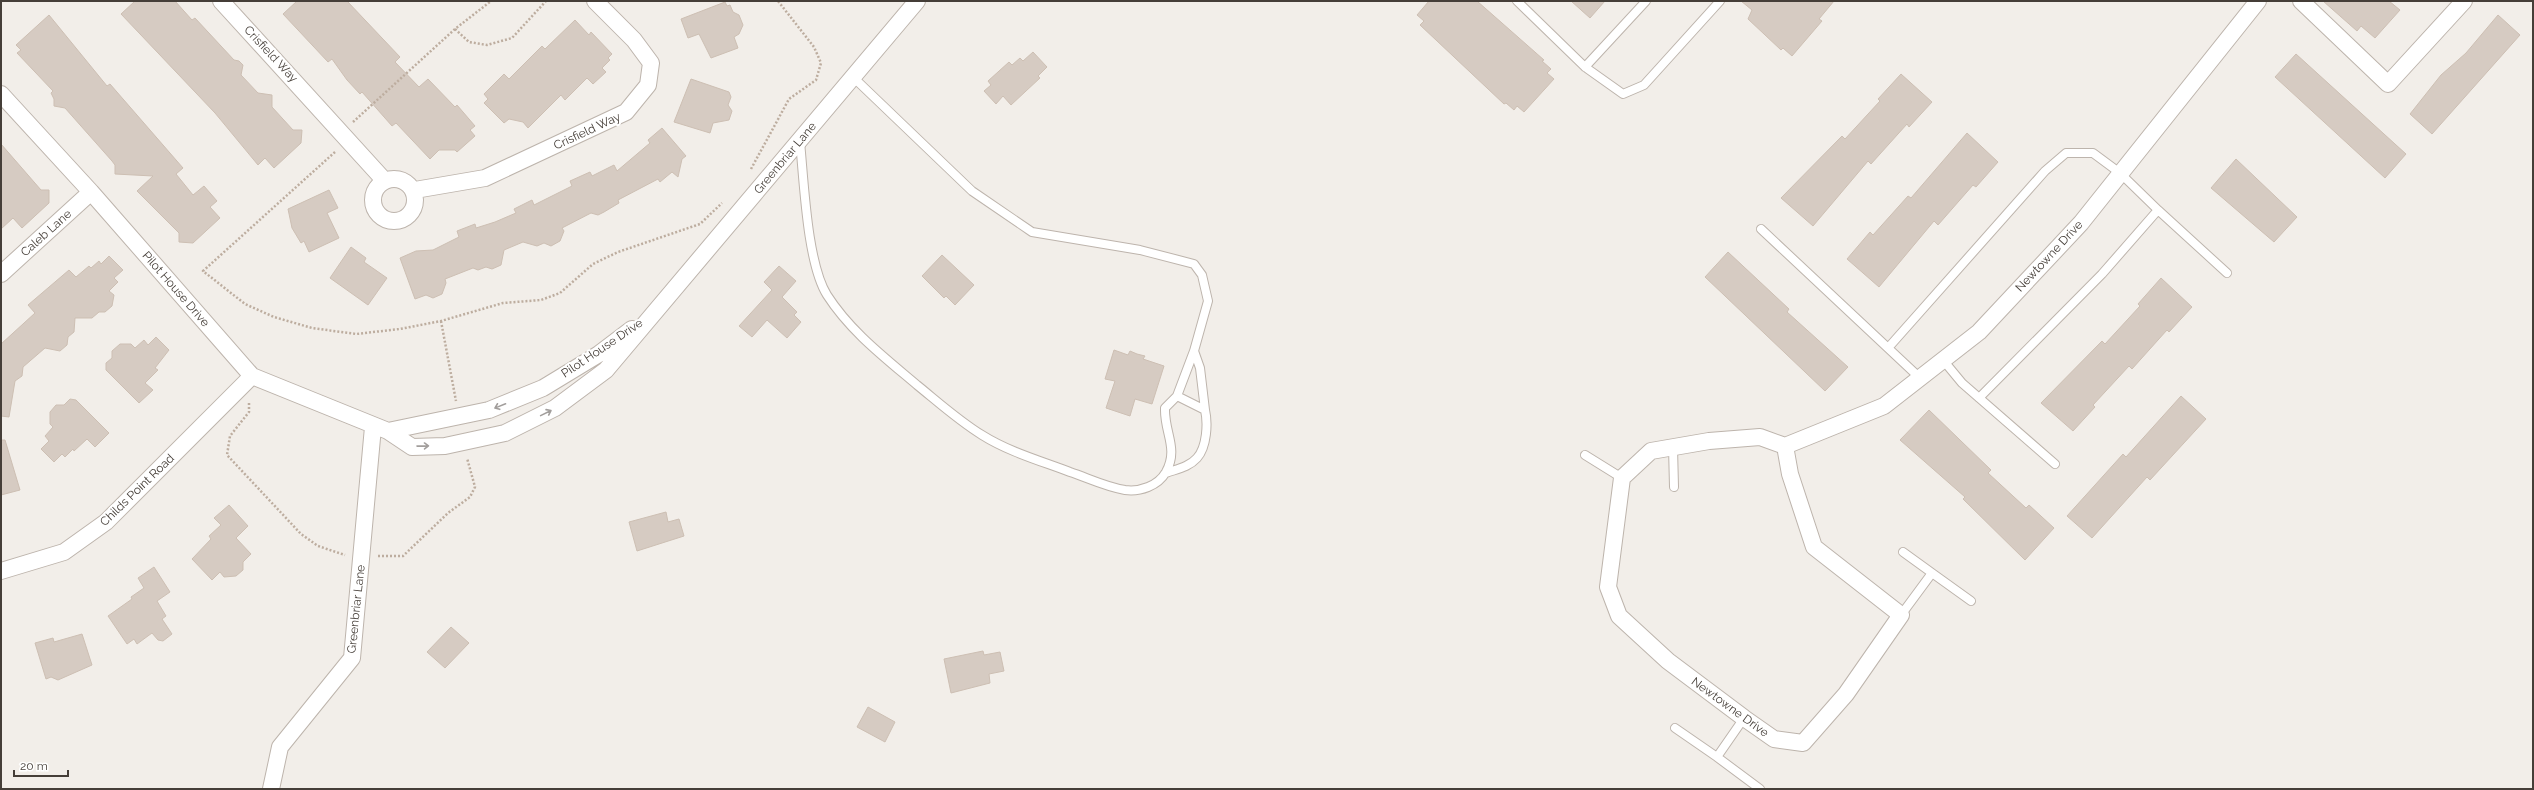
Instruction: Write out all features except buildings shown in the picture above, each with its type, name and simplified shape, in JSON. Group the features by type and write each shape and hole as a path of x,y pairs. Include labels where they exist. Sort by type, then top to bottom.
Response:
{"street":[{"name":"Crisfield Way","path":"221,1 346,135 384,180"},
{"name":"Crisfield Way","path":"415,190 485,178 626,112 648,85 650,63 634,40 595,1"},
{"name":"Greenbriar Lane","path":"653,314 917,1"},
{"name":"Newtowne Drive","path":"1785,446 1884,406 1979,332 2081,223 2258,1"},
{"path":"2302,1 2388,84 2464,1"},
{"name":"Pilot House Drive","path":"1,94 91,192 252,376 381,429 412,447 445,446 505,432 555,408 606,370 653,314"},
{"path":"402,179 415,190 416,207 404,220 387,221 374,210 373,192 384,180 402,179"},
{"name":"Caleb Lane","path":"1,274 91,192"},
{"name":"Pilot House Drive","path":"381,429 489,410 542,388 599,354 653,314"},
{"name":"Childs Point Road","path":"1,571 64,552 106,522 252,376"},
{"name":"Greenbriar Lane","path":"271,789 280,746 352,658 381,429"},
{"path":"1622,478 1651,451 1709,441 1760,437 1785,446 1790,474 1814,548 1901,615"},
{"name":"Newtowne Drive","path":"1622,478 1608,587 1619,616 1668,661 1774,739 1803,743 1846,694 1901,615"}],"lane":[{"path":"1517,1 1585,67 1623,94 1644,84 1720,1"},
{"path":"1585,67 1646,1"},
{"path":"853,77 972,190 1032,232 1140,250 1194,264 1202,275 1208,301 1194,351 1177,396 1165,408 1164,422 1173,453 1166,473"},
{"path":"800,141 810,236 815,261 826,294 854,330 944,407 983,436 1024,455 1125,490 1144,489 1156,483 1166,473 1186,466 1198,457 1207,428 1200,368 1194,351"},
{"path":"1888,348 2045,171 2066,153 2093,153 2120,173 2227,273"},
{"path":"1979,398 2102,274 2158,210"},
{"path":"1761,229 1920,378"},
{"path":"1943,360 1962,383 2055,464"},
{"path":"1177,396 1205,410"},
{"path":"1673,447 1674,487"},
{"path":"1585,455 1622,478"},
{"path":"1903,552 1971,601"},
{"path":"1901,615 1932,573"},
{"path":"1717,757 1744,718"},
{"path":"1675,728 1760,789"}],"path":[{"path":"491,1 455,29 203,271 245,304 274,317 312,328 356,334 400,329 440,321 503,303 541,300 560,293 593,264 618,252 700,224 724,202"},
{"path":"455,29 468,42 487,45 512,38 546,1"},
{"path":"748,172 788,99 816,80 821,63 814,47 778,1"}]}
